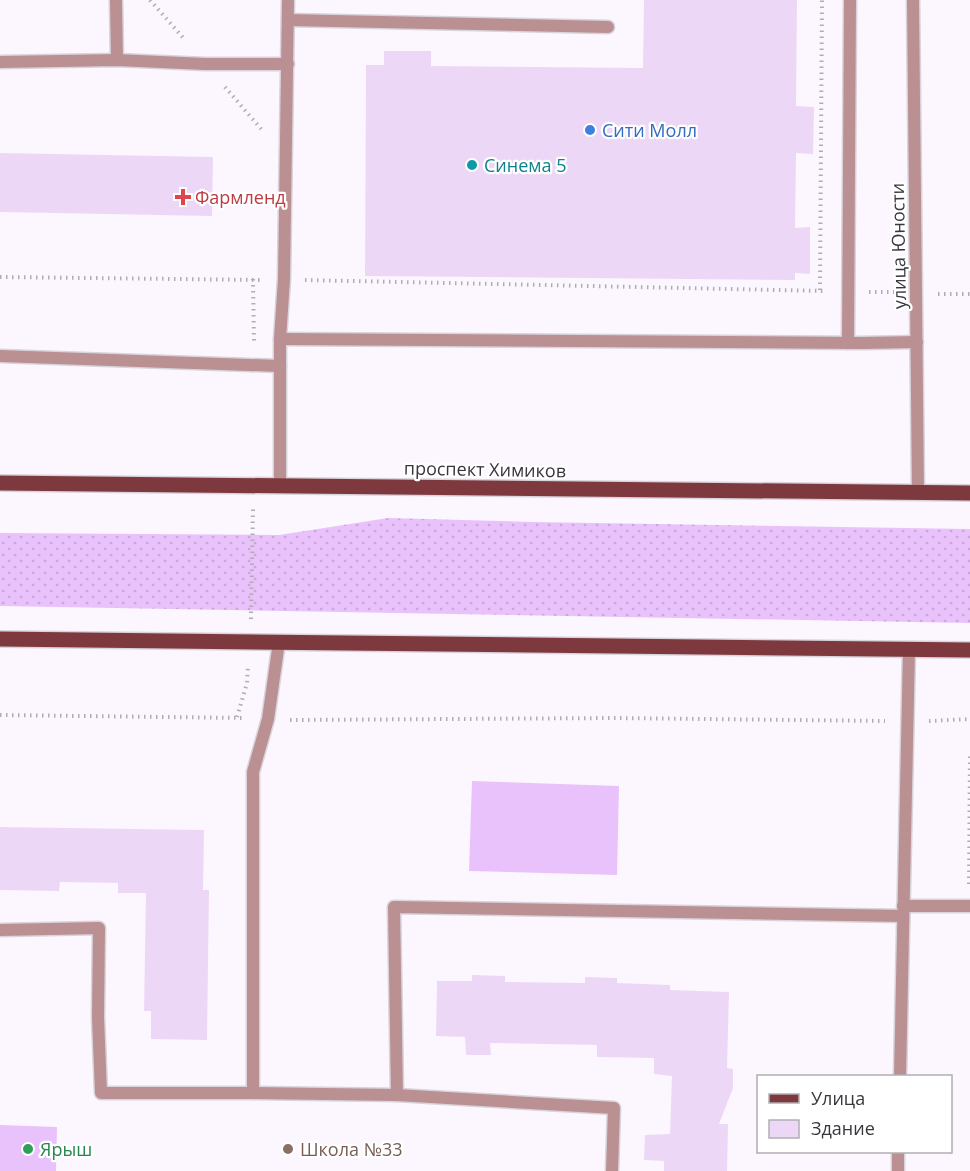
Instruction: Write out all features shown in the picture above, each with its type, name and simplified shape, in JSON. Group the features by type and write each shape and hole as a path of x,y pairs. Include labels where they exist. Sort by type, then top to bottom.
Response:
{"main road":[{"name":"проспект Химиков","path":"0,483 970,494"},
{"path":"0,639 970,650"}],"street":[{"path":"116,0 117,60"},
{"path":"280,486 280,339 284,279 288,0"},
{"path":"848,343 850,0"},
{"name":"улица Юности","path":"913,0 918,492"},
{"path":"288,20 608,27"},
{"path":"0,62 117,60 205,64 288,64"},
{"path":"280,339 917,342"},
{"path":"0,356 280,366"},
{"path":"253,1093 253,772 268,719 279,642"},
{"path":"900,1075 909,649"},
{"path":"397,1095 394,907 903,911 970,906"},
{"path":"0,930 99,928 98,1017 101,1093 397,1095 614,1108 612,1171"},
{"path":"898,1153 898,1171"}],"path":[{"path":"150,0 262,130 262,141"},
{"path":"0,277 284,279 820,290 822,0"},
{"path":"0,715 319,720 614,718 908,722 970,719"},
{"path":"970,752 970,888"}],"shaded area":[{"path":"388,518 970,529 970,623 0,606 0,533 279,535"},
{"path":"472,781 619,786 617,875 469,871"},
{"name":"Ярыш","path":"0,1125 57,1127 56,1171 0,1171"}],"building":[{"name":"Сити Молл","path":"644,0 797,0 796,106 814,107 813,154 796,153 795,228 810,227 810,274 795,273 795,280 365,276 366,65 384,65 384,51 431,51 431,66 643,68"},
{"path":"0,153 213,157 212,216 0,212"},
{"path":"0,827 204,830 203,890 209,890 207,1040 151,1039 151,1011 144,1011 146,893 118,893 118,883 60,882 59,891 0,890"},
{"path":"472,975 505,976 505,982 585,983 585,977 617,978 617,983 670,985 670,990 729,992 727,1068 733,1069 733,1088 719,1124 728,1124 727,1171 664,1171 664,1161 644,1160 645,1135 670,1134 672,1076 654,1074 654,1058 597,1057 597,1045 490,1043 491,1055 466,1055 465,1037 436,1036 437,981 472,981"}],"place":[{"name":"Сити Молл","path":"590,130"},
{"name":"Синема 5","path":"472,165"},
{"name":"Фармленд","path":"183,197"},
{"name":"Ярыш","path":"28,1149"},
{"name":"Школа №33","path":"288,1149"}]}
